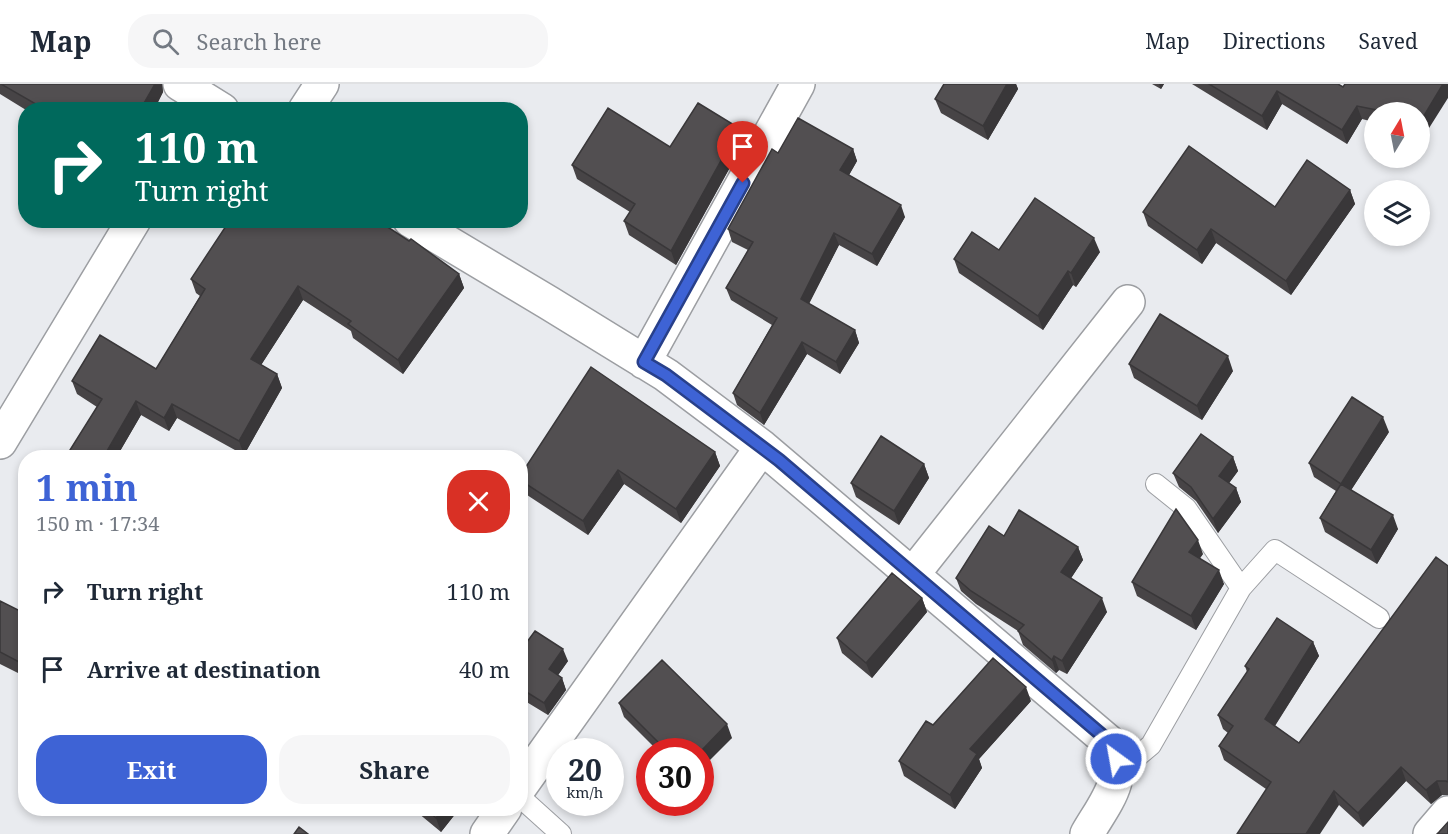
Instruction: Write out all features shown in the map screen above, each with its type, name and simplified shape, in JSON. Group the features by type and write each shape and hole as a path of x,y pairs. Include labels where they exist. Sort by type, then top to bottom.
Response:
{"street":[{"path":"180,84 205,102"},
{"path":"310,102 322,84"},
{"path":"644,362 798,84"},
{"path":"0,442 129,228"},
{"path":"423,228 666,375 762,447 1110,742 1118,772 1110,795 1087,834"},
{"path":"913,574 1128,302"},
{"path":"528,776 762,447"},
{"path":"1430,834 1448,813"},
{"path":"487,834 499,816"}],"lane":[{"path":"1156,484 1186,508 1241,588"},
{"path":"1118,772 1150,745 1241,588 1275,550 1379,618"},
{"path":"528,804 561,834"}],"building":[{"path":"1,84 155,84 145,102 32,102"},
{"path":"944,84 1007,84 983,126 935,99"},
{"path":"1209,84 1338,84 1343,87 1345,84 1443,84 1430,106 1430,102 1364,102 1364,107 1357,106 1342,130 1277,91 1262,116"},
{"path":"698,103 739,128 671,251 624,221 635,204 572,165 608,108 670,147"},
{"path":"798,118 853,149 840,170 901,205 872,254 834,233 801,299 855,330 836,362 802,342 760,413 733,393 777,318 726,288 753,242 728,229 772,149 778,153"},
{"path":"1189,146 1275,207 1307,160 1350,190 1286,281 1211,229 1197,250 1143,212"},
{"path":"1035,198 1094,238 1071,273 1068,271 1038,316 954,259 972,232 999,250"},
{"path":"225,228 389,228 409,241 411,239 459,274 398,360 348,324 351,321 298,286 251,359 277,374 239,441 172,404 164,418 136,401 108,450 70,450 102,399 72,381 100,335 156,369 205,289 191,279"},
{"path":"1160,314 1228,356 1197,406 1129,364"},
{"path":"591,367 715,452 676,509 618,470 583,521 528,485 528,464"},
{"path":"1352,397 1383,417 1341,484 1309,463"},
{"path":"1201,434 1233,457 1219,476 1236,488 1213,519 1191,487 1173,473"},
{"path":"881,436 924,464 894,511 851,483"},
{"path":"1341,484 1393,515 1371,550 1320,518"},
{"path":"1176,509 1198,540 1189,552 1219,570 1191,616 1132,582"},
{"path":"1019,510 1078,547 1061,572 1102,598 1062,661 1054,656 1052,660 1018,631 1024,625 971,591 956,578 989,526 1004,536"},
{"path":"1436,557 1448,566 1448,782 1437,781 1426,790 1401,767 1358,813 1334,791 1306,834 1237,834 1271,782 1219,746 1233,726 1218,715 1249,669 1245,666 1277,618 1313,642 1265,719 1299,743"},
{"path":"892,573 922,598 866,663 837,638"},
{"path":"0,601 18,610 18,661 0,652"},
{"path":"535,631 563,649 549,669 562,678 544,703 528,693 528,641"},
{"path":"993,658 1026,687 970,749 977,754 950,795 899,761 926,721 933,725"},
{"path":"662,660 727,724 714,738 654,738 619,703"},
{"path":"1448,822 1448,834 1437,834 1439,832"},
{"path":"299,827 308,834 294,834"}],"route":[{"path":"743,183 644,362 666,375 779,460 1110,742 1116,759"}]}
